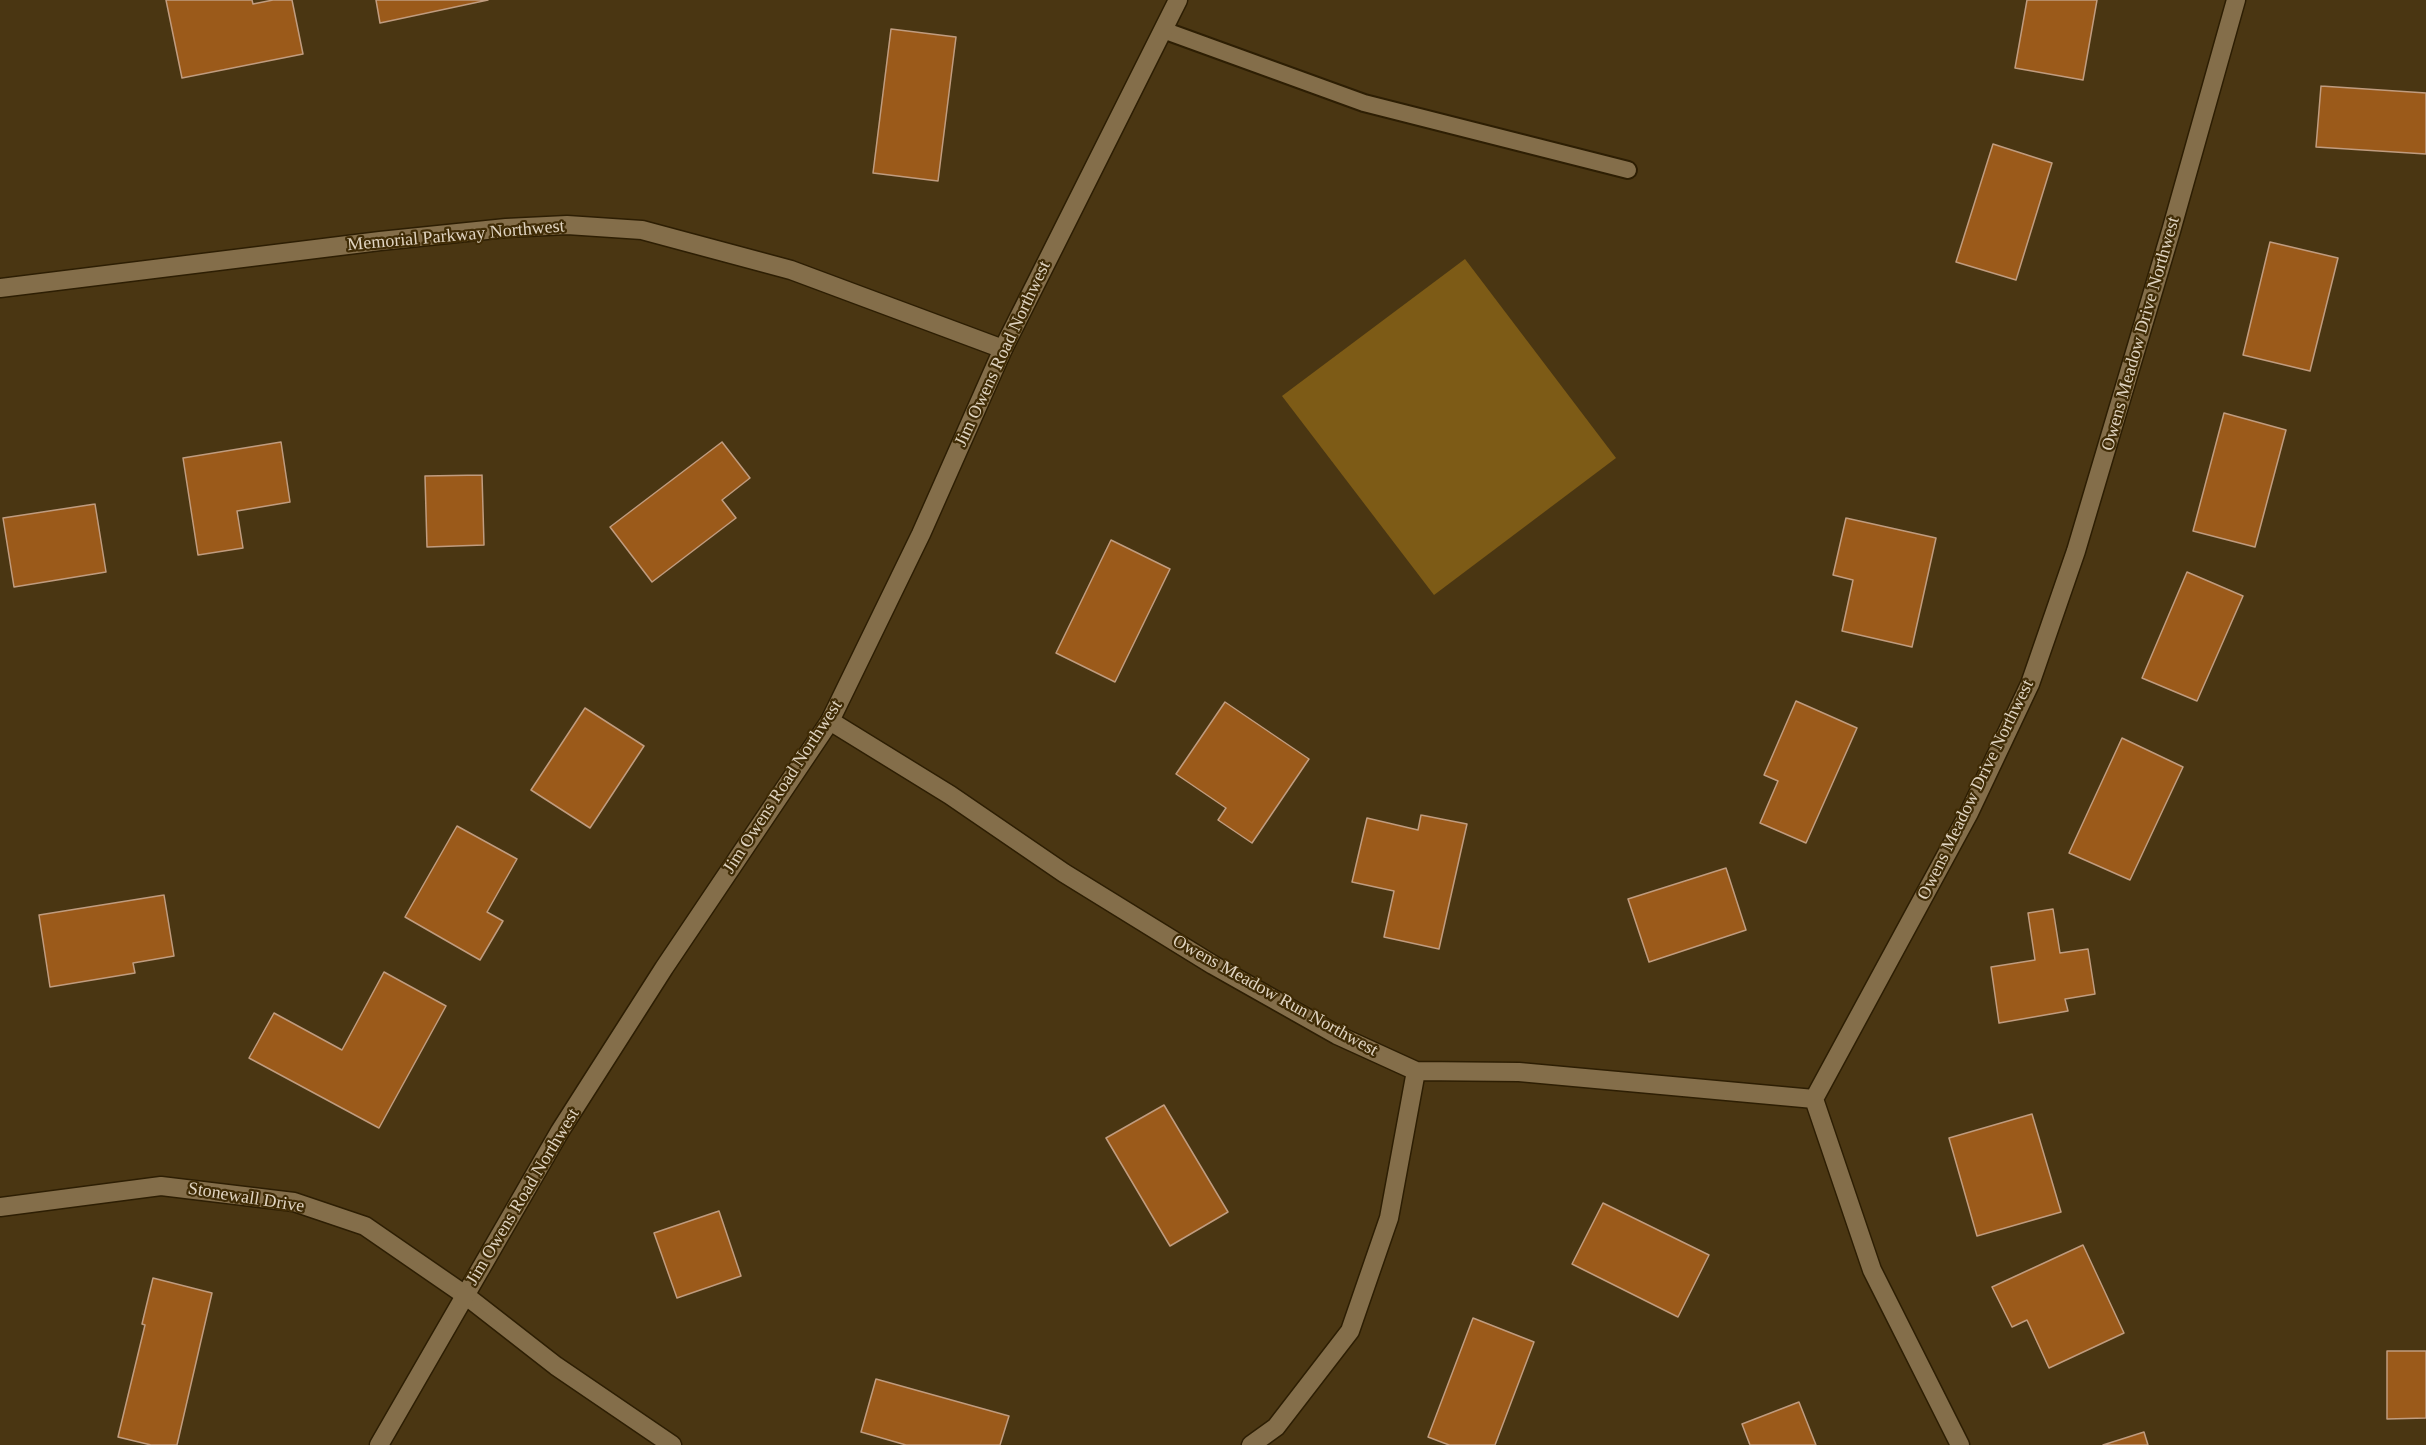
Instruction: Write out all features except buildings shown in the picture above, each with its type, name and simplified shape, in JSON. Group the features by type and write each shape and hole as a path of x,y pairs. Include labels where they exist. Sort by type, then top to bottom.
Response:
{"street":[{"name":"Jim Owens Road Northwest","path":"379,1445 560,1131 664,968 830,721 921,534 1003,349 1178,0"},
{"name":"Owens Meadow Drive Northwest","path":"1814,1100 1969,813 2030,684 2080,540 2236,0"},
{"name":"Memorial Parkway Northwest","path":"0,288 437,235 506,228 578,226 642,230 791,270 1003,349"},
{"name":"Owens Meadow Run Northwest","path":"830,721 950,795 1064,873 1213,965 1337,1035 1416,1071 1519,1072 1814,1100"},
{"path":"1251,1445 1276,1427 1350,1332 1389,1218 1416,1071"},
{"path":"1814,1100 1872,1270 1960,1445"},
{"name":"Stonewall Drive","path":"0,1207 161,1186 294,1202 366,1226 465,1294 556,1366 672,1445"}],"lane":[{"path":"1163,30 1364,103 1628,170"}],"shaded area":[{"path":"1465,259 1616,458 1434,595 1282,396"}]}
